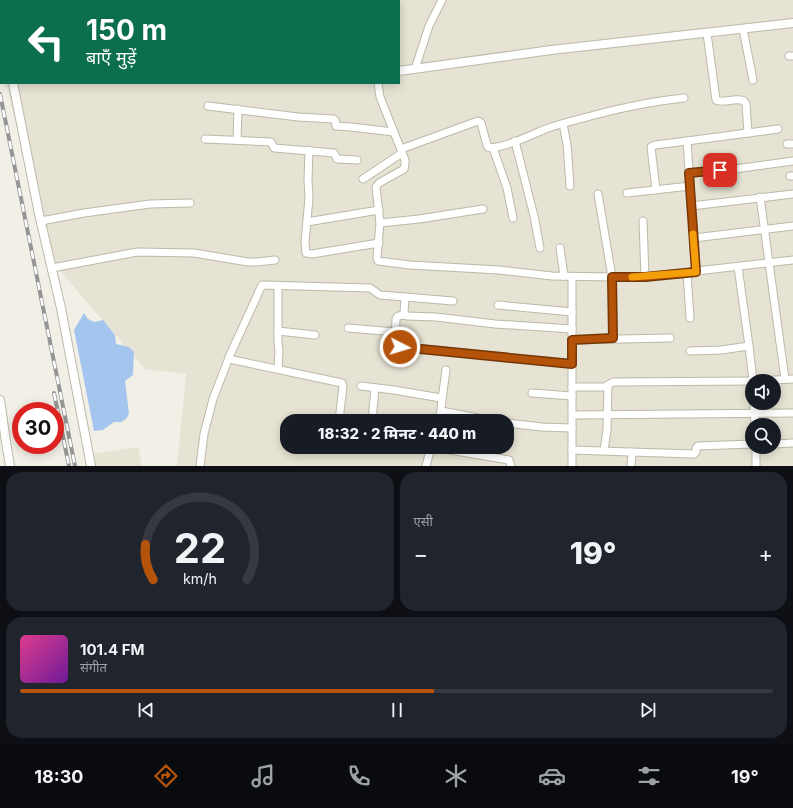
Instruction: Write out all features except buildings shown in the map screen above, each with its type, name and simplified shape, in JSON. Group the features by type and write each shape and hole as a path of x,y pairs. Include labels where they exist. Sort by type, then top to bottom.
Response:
{"street":[{"path":"415,69 429,26 442,0"},
{"path":"400,71 551,50 793,23"},
{"path":"743,29 753,80"},
{"path":"707,33 716,100 737,100 746,104 748,133"},
{"path":"13,84 52,268 91,466"},
{"path":"378,84 380,97 406,164 404,168 376,187 380,222 377,259 380,261 572,277 645,277 793,260"},
{"path":"363,179 402,151 478,122 481,124 488,147 493,148 563,124 651,102 684,98"},
{"path":"208,106 298,117 333,119 335,120 336,126 394,132"},
{"path":"237,140 238,109"},
{"path":"563,124 567,144 570,186"},
{"path":"656,190 651,148 655,145 778,129"},
{"path":"205,139 271,142 274,148 334,153 338,159 357,160"},
{"path":"514,141 533,209 540,248"},
{"path":"687,141 696,272"},
{"path":"493,148 506,188 513,218"},
{"path":"309,150 309,198 305,242 305,251 307,254 379,243"},
{"path":"689,173 793,161"},
{"path":"627,193 690,186"},
{"path":"598,194 612,277 613,338"},
{"path":"691,206 793,194"},
{"path":"760,197 785,379"},
{"path":"41,221 84,213 150,204 190,203"},
{"path":"380,222 426,218 483,209"},
{"path":"307,222 379,210"},
{"path":"642,221 645,277"},
{"path":"694,238 793,226"},
{"path":"560,248 564,276"},
{"path":"52,268 137,252 194,253 248,262 275,260"},
{"path":"738,267 751,374"},
{"path":"687,273 690,318"},
{"path":"572,277 572,466"},
{"path":"278,285 278,369"},
{"path":"200,466 204,434 212,399 261,286 278,285 370,288 380,295 453,301"},
{"path":"405,297 405,315"},
{"path":"498,305 572,312"},
{"path":"572,329 495,324 405,315 397,317 395,332 395,344 400,347 572,364"},
{"path":"348,328 395,332"},
{"path":"278,331 315,335"},
{"path":"572,340 670,338"},
{"path":"690,351 721,350 749,346"},
{"path":"229,358 342,383 343,386 340,414"},
{"path":"440,414 446,370"},
{"path":"781,379 793,379"},
{"path":"572,387 602,387 613,382 745,381"},
{"path":"604,450 608,415 608,385"},
{"path":"361,386 442,399"},
{"path":"373,414 376,388"},
{"path":"532,393 572,396"},
{"path":"0,400 10,466"},
{"path":"441,410 460,414"},
{"path":"755,410 755,418"},
{"path":"573,415 793,413"},
{"path":"514,424 572,428"},
{"path":"781,444 793,443"},
{"path":"572,450 694,454 698,446 745,444"},
{"path":"631,452 631,466"},
{"path":"426,466 430,454"},
{"path":"473,454 509,460 511,466"},
{"path":"756,454 756,466"}],"shaded area":[{"path":"400,0 793,0 793,466 177,466 186,374 145,369 48,257 6,84 400,84"},
{"path":"138,447 142,466 93,466 91,454"}],"water":[{"path":"84,313 88,319 94,322 103,320 115,335 116,344 129,347 134,352 133,375 125,381 129,414 126,419 121,422 114,422 103,430 94,431 74,330"}],"railway":[{"path":"0,94 75,466"},
{"path":"54,393 69,466"}],"slow traffic":[{"path":"632,277 696,272 693,234"}],"route":[{"path":"400,347 572,364 572,340 613,338 612,277 645,277 696,272 689,173 720,170"}]}
